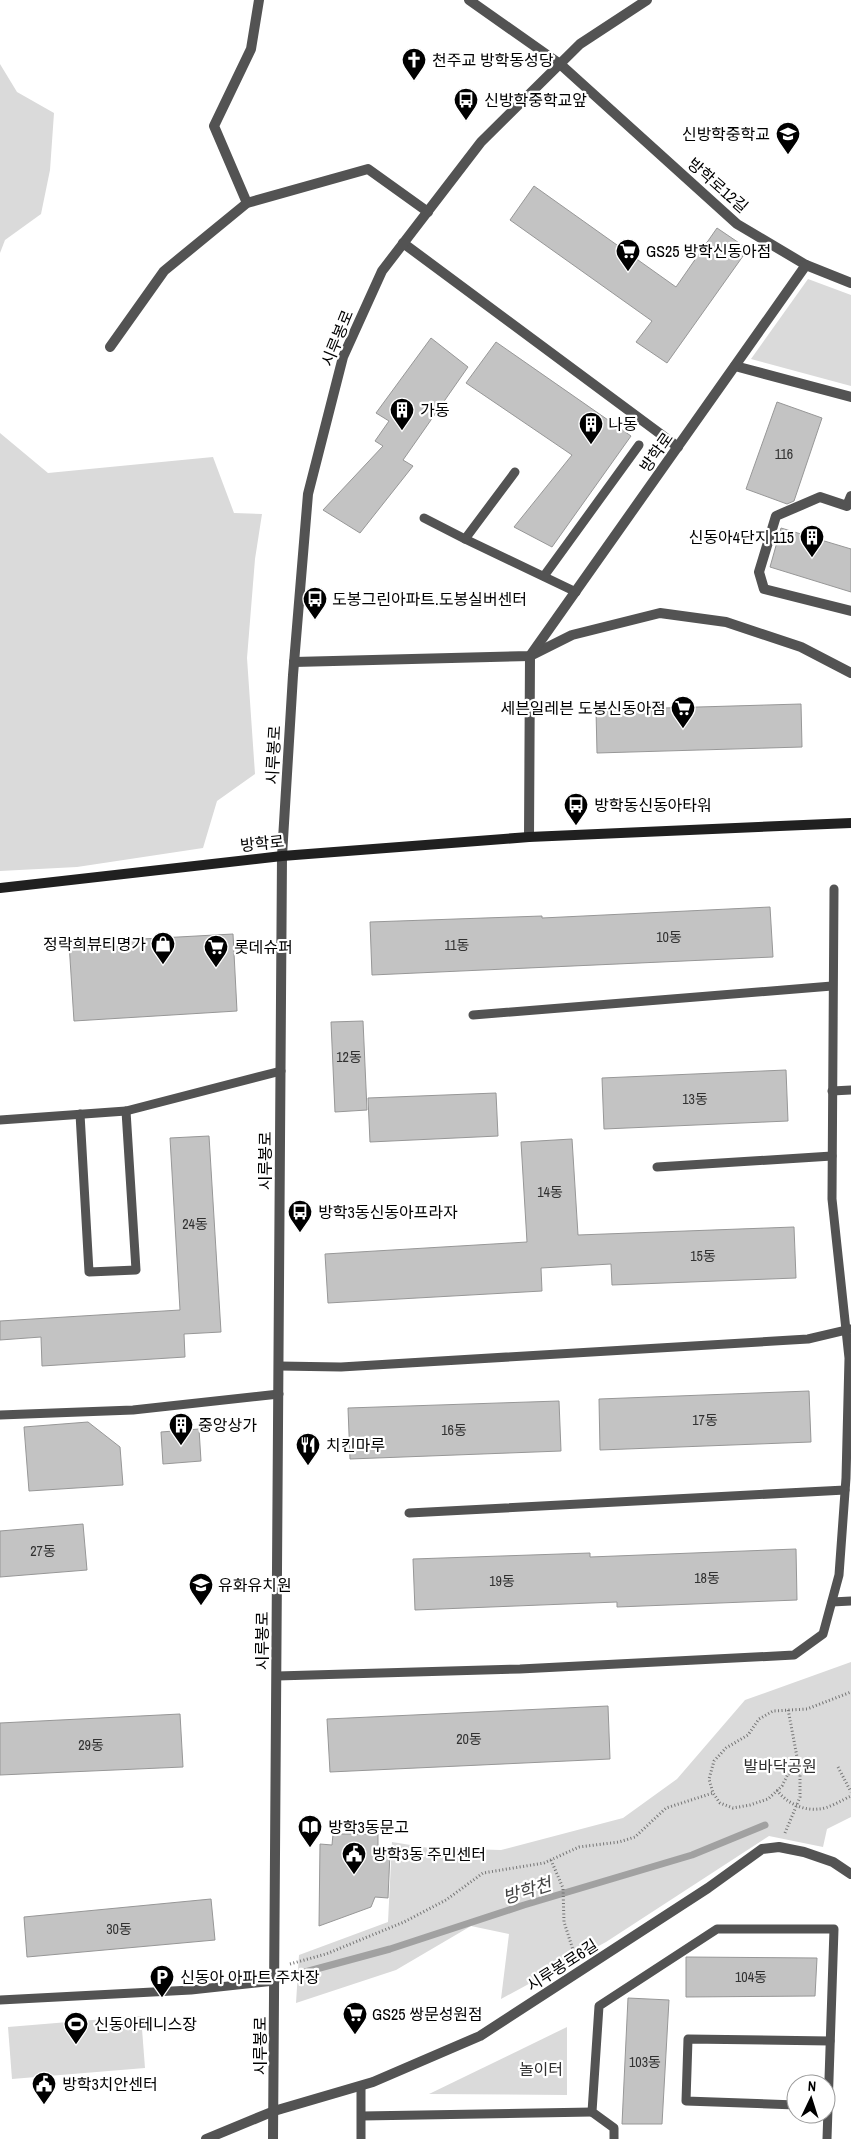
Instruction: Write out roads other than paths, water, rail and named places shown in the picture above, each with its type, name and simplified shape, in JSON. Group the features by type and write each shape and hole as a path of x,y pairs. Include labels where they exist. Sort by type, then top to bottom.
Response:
{"main road":[{"name":"방학로","path":"0,888 282,856 529,837 851,823"}],"street":[{"path":"248,203 214,126 250,49 260,0"},
{"path":"469,0 560,64"},
{"name":"시루봉로","path":"273,2139 282,856 294,662 308,494 343,357 382,271 481,142 580,44 634,4 647,0"},
{"name":"방학로12길","path":"560,64 737,224 806,265 851,283"},
{"path":"110,346 164,271 248,203 368,169 428,212"},
{"path":"404,243 678,448"},
{"name":"방학로","path":"530,656 806,265"},
{"path":"735,366 851,397"},
{"path":"851,496 848,506 820,497 776,516 758,572 764,589 851,611"},
{"path":"294,662 530,656 572,635 660,613 726,622 801,647 851,673"},
{"path":"529,837 530,656"},
{"name":"시루봉로6길","path":"206,2139 274,2111 361,2086 480,2036 708,1888 762,1848 779,1847 804,1852 833,1862 851,1874"}],"lane":[{"path":"544,576 639,445"},
{"path":"465,539 515,472"},
{"path":"424,518 576,592"},
{"path":"277,1676 530,1668 794,1655 823,1634 839,1576 845,1490 849,1358 849,1329 832,1199 834,889"},
{"path":"473,1015 832,986"},
{"path":"0,1120 126,1111 281,1071"},
{"path":"832,1090 851,1090"},
{"path":"80,1114 89,1272 136,1270 126,1111"},
{"path":"657,1167 832,1156"},
{"path":"279,1366 341,1367 808,1339 849,1329"},
{"path":"0,1415 133,1410 279,1394"},
{"path":"409,1513 845,1490"},
{"path":"832,1602 851,1601"},
{"path":"592,2112 599,2006 717,1929 834,1929 828,2074"},
{"path":"0,2000 192,1990 275,1980"},
{"path":"786,2105 686,2102 688,2038 830,2041"},
{"path":"361,2086 361,2139"},
{"path":"362,2116 592,2112 614,2128 614,2139"},
{"path":"827,2124 827,2139"}],"waterway":[{"name":"방학천","path":"294,1975 390,1949 524,1905 692,1855 765,1825"}],"place":[{"name":"천주교 방학동성당","path":"414,81"},
{"name":"신방학중학교앞","path":"466,121"},
{"name":"신방학중학교","path":"788,155"},
{"name":"GS25 방학신동아점","path":"628,272"},
{"name":"가동","path":"402,431"},
{"name":"나동","path":"591,445"},
{"name":"신동아4단지 115","path":"812,558"},
{"name":"도봉그린아파트.도봉실버센터","path":"315,620"},
{"name":"세븐일레븐 도봉신동아점","path":"683,729"},
{"name":"방학동신동아타워","path":"576,826"},
{"name":"정락희뷰티명가","path":"163,965"},
{"name":"롯데슈퍼","path":"216,968"},
{"name":"방학3동신동아프라자","path":"300,1233"},
{"name":"중앙상가","path":"181,1446"},
{"name":"치킨마루","path":"308,1466"},
{"name":"유화유치원","path":"201,1606"},
{"name":"방학3동문고","path":"310,1848"},
{"name":"방학3동 주민센터","path":"354,1875"},
{"name":"신동아 아파트 주차장","path":"162,1998"},
{"name":"GS25 쌍문성원점","path":"355,2035"},
{"name":"신동아테니스장","path":"76,2045"},
{"name":"방학3치안센터","path":"44,2105"}],"park label":[{"name":"발바닥공원","path":"780,1766"},
{"name":"놀이터","path":"541,2069"}]}
